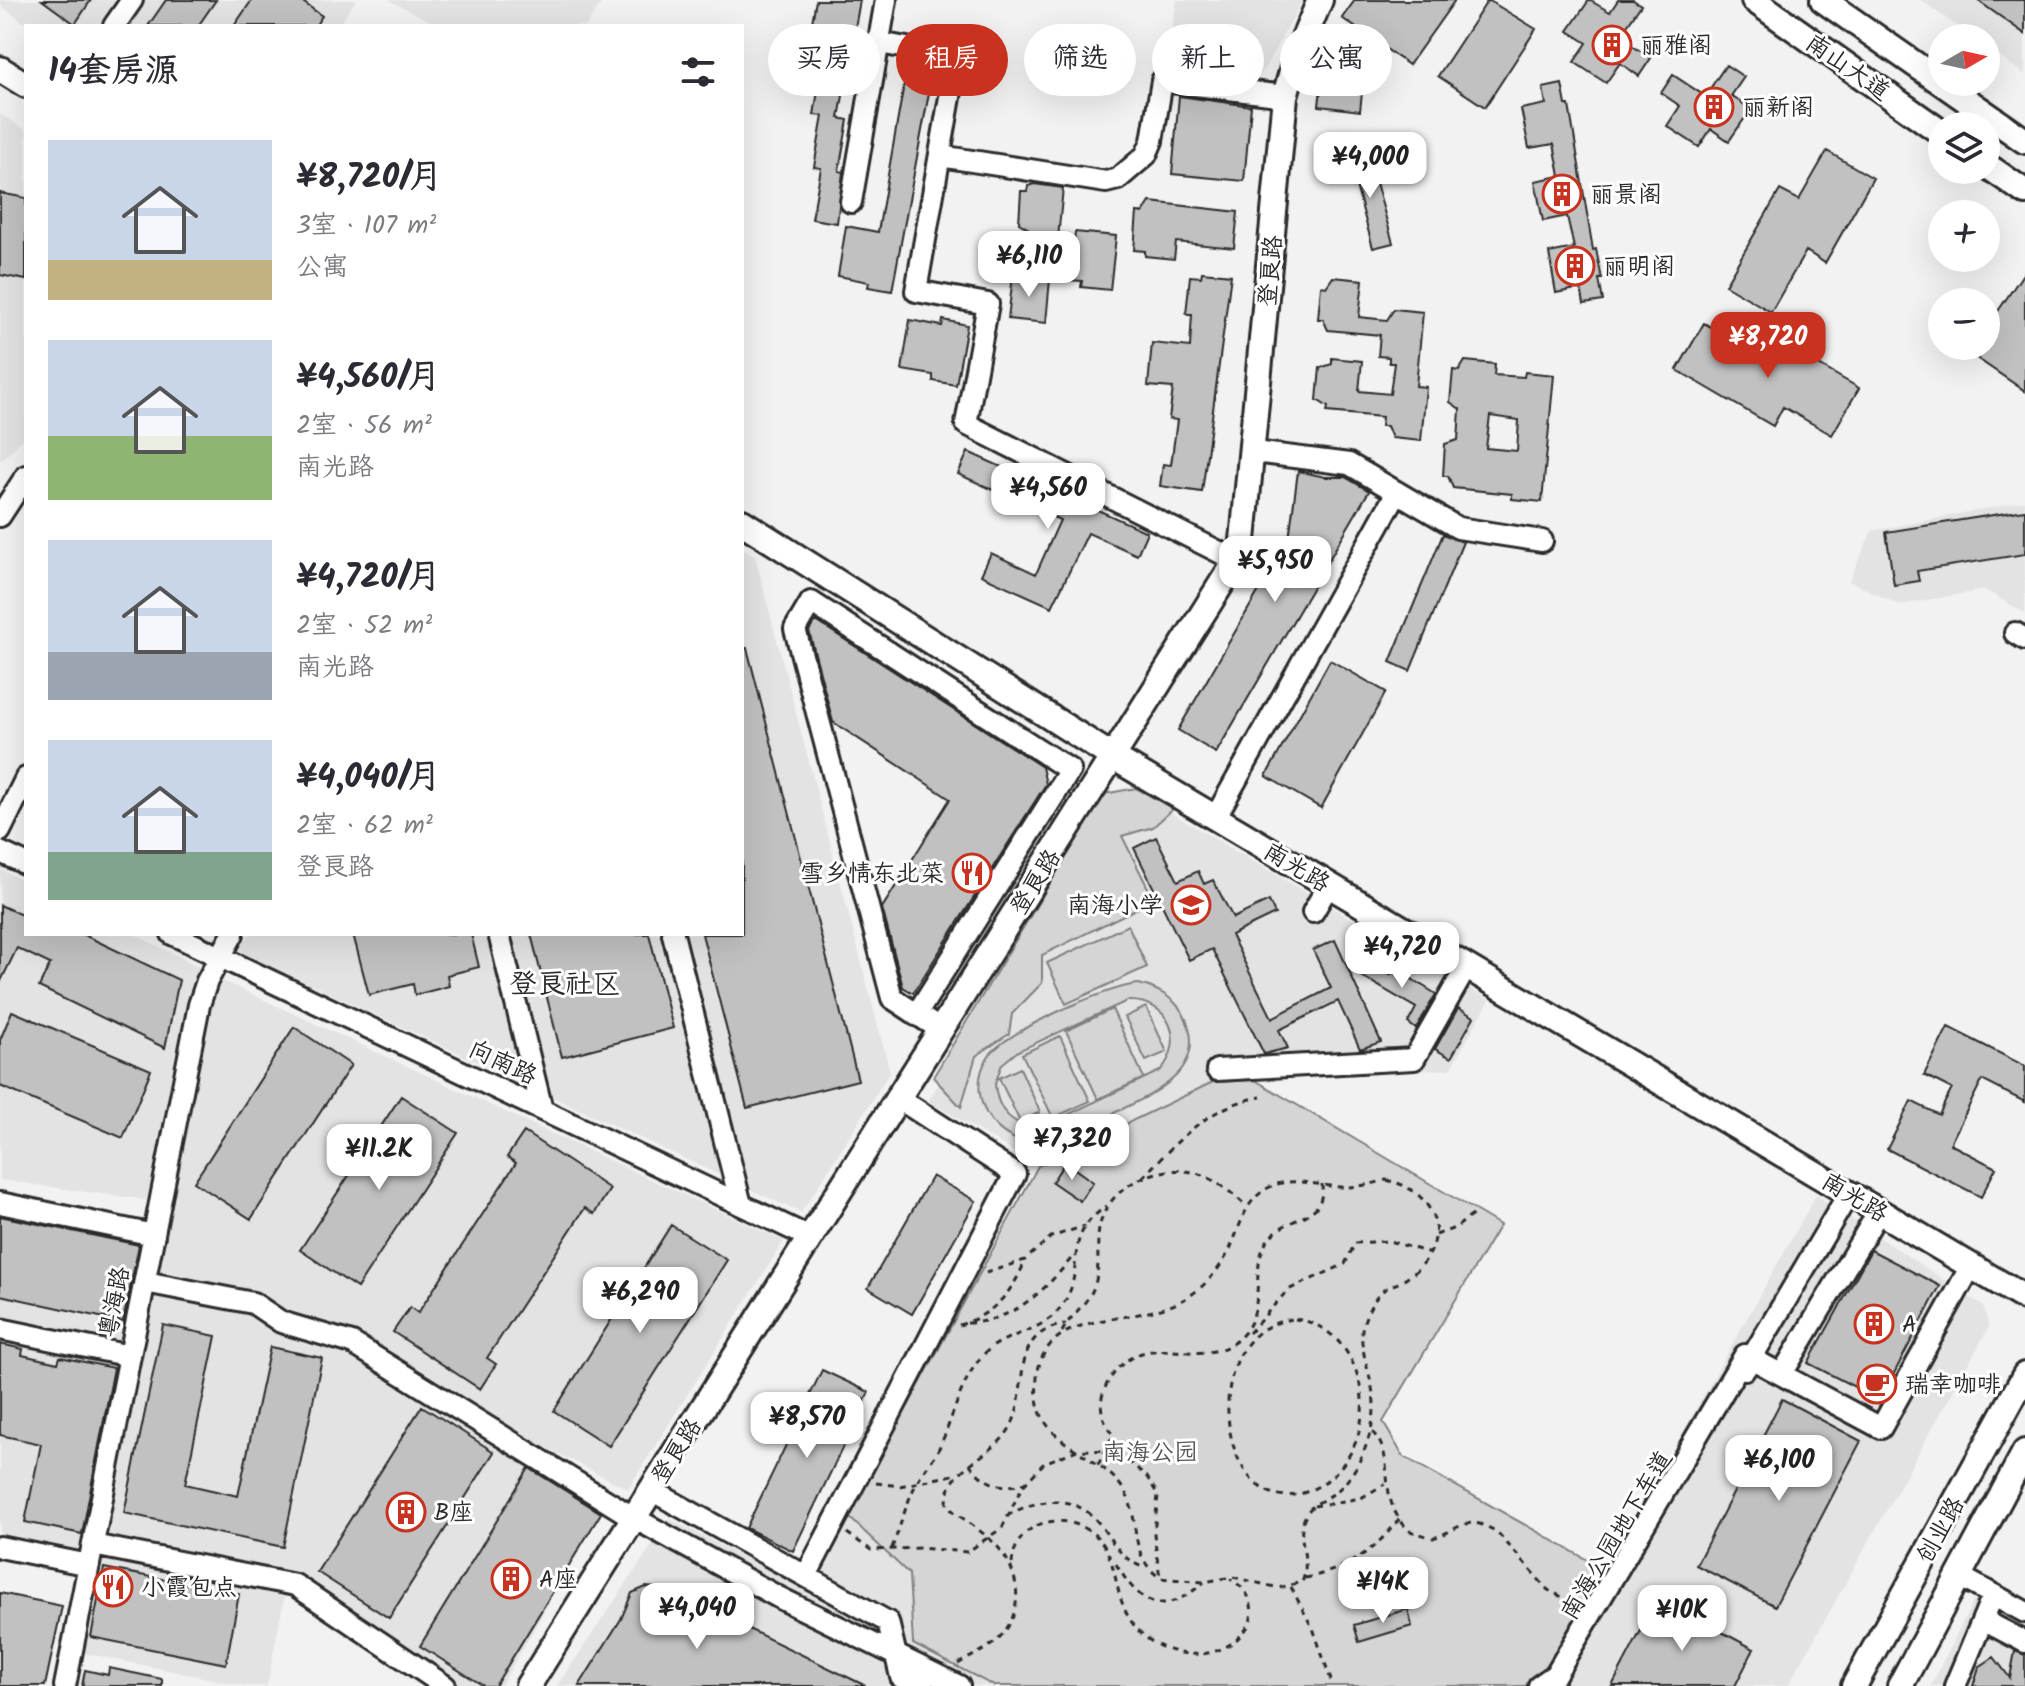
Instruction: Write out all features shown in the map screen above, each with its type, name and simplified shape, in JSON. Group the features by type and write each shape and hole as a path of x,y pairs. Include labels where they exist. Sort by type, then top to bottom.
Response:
{"main road":[{"name":"登良路","path":"1310,24 1320,0"},
{"name":"南山大道","path":"1754,0 1928,123"},
{"name":"南山大道","path":"1823,0 2025,141"},
{"path":"0,69 24,84"},
{"name":"登良路","path":"528,1686 1237,561 1245,539 1254,452 1285,96"},
{"path":"2000,175 2025,192"},
{"name":"南光路","path":"744,523 1113,757 2025,1298"},
{"name":"创业路","path":"1854,1686 2025,1375"},
{"name":"创业路","path":"1900,1686 2025,1452"}],"street":[{"path":"115,24 132,0"},
{"path":"880,37 886,0"},
{"path":"880,43 957,57 916,291 988,304 966,424 1237,561"},
{"path":"940,156 1106,182 1133,170 1146,155 1152,141 1162,81 1280,95"},
{"path":"851,202 870,96"},
{"path":"1254,452 1349,464 1458,528 1542,541"},
{"path":"0,516 24,479"},
{"path":"1215,818 1397,492"},
{"path":"916,1015 1070,770 811,602 795,629 892,998 916,1015 941,1030"},
{"path":"0,831 24,782"},
{"path":"0,852 24,863"},
{"path":"1313,912 1328,886"},
{"name":"向南路","path":"176,936 811,1238"},
{"name":"粤海路","path":"65,1686 199,1005 232,936"},
{"path":"499,936 542,1110"},
{"path":"674,936 741,1205"},
{"path":"1217,1070 1414,1059 1466,968"},
{"path":"806,1576 1015,1174 898,1098"},
{"name":"南海公园地下车道","path":"1562,1663 1596,1621 1849,1193"},
{"path":"0,1203 154,1235"},
{"path":"1782,1374 1879,1211"},
{"path":"1538,1686 1555,1675 1745,1355 1881,1428 1971,1266"},
{"path":"145,1282 253,1303 281,1322 352,1343 634,1518 780,1598 896,1655"},
{"path":"0,1329 130,1356"},
{"path":"651,1490 888,1622 901,1677 940,1683"},
{"path":"93,1545 295,1585 445,1686"},
{"path":"0,1547 89,1565"},
{"path":"1959,1576 2025,1612"},
{"path":"1955,1686 1993,1595"},
{"path":"1983,1620 2025,1642"}],"path":[{"path":"960,1280 1025,1260 1051,1237 1085,1226 1114,1197 1141,1179 1200,1120 1228,1105 1261,1097"},
{"path":"1141,1179 1163,1172 1196,1173 1218,1183 1247,1206"},
{"path":"1061,1335 1083,1323 1151,1312 1191,1295 1222,1263 1247,1206 1280,1183 1344,1187 1386,1180 1404,1185 1419,1196 1430,1210 1436,1235 1430,1253 1409,1278 1380,1294 1364,1320 1360,1345 1370,1369 1374,1395 1370,1430 1361,1458 1347,1479 1330,1497 1312,1506 1301,1530 1307,1554 1304,1578"},
{"path":"1098,1465 1113,1435 1102,1417 1102,1397 1122,1363 1154,1349 1192,1353 1228,1347 1249,1333 1284,1320 1314,1323 1345,1350 1359,1378 1364,1408 1352,1450 1335,1473 1303,1494 1282,1495 1263,1490 1248,1478 1236,1455 1229,1423 1229,1391 1236,1360 1249,1333 1258,1303 1259,1267 1266,1243 1281,1228 1314,1212 1321,1199 1322,1184"},
{"path":"1107,1206 1099,1226 1099,1261 1094,1287 1040,1366 1037,1399 1047,1426 1123,1487 1137,1548 1149,1569"},
{"path":"1436,1235 1455,1228 1474,1214"},
{"path":"892,1549 916,1484 937,1453 983,1356 1004,1339 1041,1326 1061,1307 1072,1286 1074,1255 1085,1226"},
{"path":"1249,1333 1288,1290 1345,1264 1355,1243 1389,1241 1430,1253"},
{"path":"932,1333 1001,1317 1025,1303 1049,1283 1074,1255"},
{"path":"967,1323 999,1304 1015,1284 1025,1260"},
{"path":"1012,1567 991,1539 947,1506 947,1492 958,1474 992,1451 1009,1430 1020,1403 1022,1364 1029,1346 1042,1332 1066,1324"},
{"path":"1370,1430 1385,1452 1385,1484 1400,1518 1410,1531 1425,1537 1442,1535 1463,1523 1488,1527 1497,1532 1548,1590 1591,1613"},
{"path":"833,1523 871,1550 967,1552 991,1539 1002,1528 1026,1483 1044,1463 1077,1450 1117,1451 1139,1469 1158,1495 1154,1534 1160,1578"},
{"path":"970,1463 982,1478 997,1485 1026,1483"},
{"path":"857,1477 884,1485 916,1484 958,1474"},
{"path":"1312,1506 1361,1498 1385,1484"},
{"path":"1006,1516 1047,1500 1067,1502 1095,1519 1121,1555 1160,1578 1204,1582"},
{"path":"940,1683 1003,1634 1017,1601 1012,1567 1015,1550 1024,1534 1051,1521 1084,1528 1101,1541 1130,1588 1146,1600 1177,1599 1204,1582 1222,1577 1244,1579 1266,1587 1291,1586 1304,1578 1335,1572 1379,1544 1400,1518"},
{"path":"1113,1559 1123,1607 1136,1629 1157,1644 1188,1655 1208,1655 1226,1647 1250,1623 1252,1608 1245,1591 1222,1577"},
{"path":"1291,1586 1314,1631 1333,1686"}],"shaded area":[{"path":"0,0 356,0 339,24 26,24 0,5"},
{"path":"389,0 603,0 587,24 435,24"},
{"path":"1177,0 1303,0 1289,24 1280,24 1280,41 1264,69 1264,24 1173,24"},
{"path":"1920,0 2025,0 2025,75 2000,57 2000,24 1954,24"},
{"path":"0,114 24,129 24,438 0,461"},
{"path":"2025,501 2025,613 1985,590 1899,605 1849,581 1872,531"},
{"path":"744,549 755,556 890,1072 801,1213 239,951 249,936 744,936"},
{"name":"南海小学","path":"1149,800 1490,1000 1450,1069 1213,1082 1038,1166 928,1101 1114,811"},
{"path":"0,869 24,881 24,936 137,936 204,969 147,1200 0,1180"},
{"path":"221,980 784,1241 628,1489 423,1385 604,1507 501,1686 452,1686 304,1576 106,1534 209,1008"},
{"path":"0,1195 145,1240 80,1555 0,1538"},
{"path":"1816,1195 1983,1306 1989,1327 1788,1686 1541,1686"},
{"path":"848,1516 909,1574 913,1644 994,1686 557,1686 670,1519 811,1592"},
{"path":"103,1557 285,1594 267,1686 246,1686 83,1653"},
{"path":"1986,1599 2025,1621 2025,1686 1931,1686 1973,1601"}],"green space":[{"path":"1136,788 1174,808 1153,827 1122,836 1154,900 1042,955 1042,983 1012,1014 1009,1034 976,1056 961,1107 933,1077 1104,794"},
{"path":"1128,925 1147,967 1066,1004 1047,963"},
{"path":"1139,984 1154,989 1172,1000 1182,1012 1191,1038 1189,1055 1182,1069 1157,1091 1061,1138 1036,1143 1019,1141 1004,1133 992,1122 984,1108 980,1091 981,1074 988,1057 998,1046 1035,1023 1082,1001","holes":["1127,1001 1142,1002 1163,1014 1172,1035 1172,1047 1160,1071 1042,1127 1023,1125 1003,1110 995,1084 1002,1064 1018,1051"]},
{"path":"1146,1007 1167,1052 1146,1061 1125,1017"},
{"path":"1112,1009 1144,1078 1098,1099 1066,1031"},
{"path":"1060,1036 1090,1101 1053,1118 1022,1054"},
{"path":"1020,1068 1040,1112 1020,1122 999,1078"},
{"name":"南海公园","path":"1255,1080 1500,1225 1383,1422 1403,1456 1605,1570 1541,1686 994,1686 913,1644 909,1574 848,1516 1038,1166 1213,1082"}],"building":[{"path":"42,0 91,0 75,24"},
{"path":"166,0 216,0 199,24 149,24"},
{"path":"252,0 300,0 322,16 316,24 235,24"},
{"path":"816,0 860,0 856,24 812,24"},
{"path":"1355,0 1455,0 1409,65 1392,53 1392,24 1351,24 1342,18"},
{"path":"1488,0 1536,29 1485,107 1438,76"},
{"name":"丽雅阁","path":"1589,0 1610,12 1618,0 1633,0 1641,5 1619,37 1651,58 1639,76 1620,63 1606,83 1574,62 1587,43 1568,31"},
{"path":"1977,0 2025,0 2025,34"},
{"name":"丽新阁","path":"1726,65 1744,77 1731,96 1751,109 1729,141 1711,129 1699,147 1667,126 1680,106 1661,93 1673,75 1705,96"},
{"path":"1562,84 1566,105 1569,105 1593,250 1596,249 1602,279 1599,279 1603,301 1584,304 1581,288 1556,293 1549,253 1574,248 1567,216 1543,221 1535,181 1560,176 1554,144 1529,148 1521,109 1546,104 1543,88"},
{"path":"817,96 843,96 839,118 848,120 839,171 843,172 837,223 812,219 821,168 814,167 823,116 814,115"},
{"path":"902,96 928,96 892,291 868,287 869,282 838,276 846,226 878,232"},
{"path":"1179,96 1251,106 1244,181 1172,174"},
{"path":"1320,96 1362,96 1360,111 1319,106"},
{"path":"1367,151 1393,243 1373,248 1348,156"},
{"path":"1827,151 1873,178 1825,263 1806,251 1771,312 1725,285 1780,190 1799,200"},
{"path":"1028,186 1063,188 1058,238 1029,235 1029,229 1019,223 1021,191 1027,191"},
{"path":"0,193 24,198 24,280 0,275"},
{"path":"1150,202 1238,212 1234,248 1176,242 1174,259 1145,256 1145,251 1134,250 1137,212 1143,213"},
{"path":"1075,232 1116,236 1110,290 1081,287 1082,281 1070,280"},
{"path":"2025,271 2025,391 1980,360 2000,360 2000,308"},
{"path":"1202,272 1231,275 1202,492 1160,486 1163,464 1171,465 1177,420 1169,419 1173,388 1148,386 1152,343 1190,347 1192,314 1186,314 1190,276 1201,277"},
{"path":"1013,275 1050,279 1046,323 1008,319"},
{"path":"1333,277 1363,280 1359,317 1387,320 1394,309 1423,312 1416,386 1426,387 1421,441 1392,438 1387,426 1381,426 1382,417 1327,412 1328,407 1317,400 1320,368 1332,364 1332,358 1362,361 1359,391 1390,394 1394,363 1389,363 1389,357 1378,356 1380,335 1328,330 1323,319 1318,319 1321,286 1326,287"},
{"path":"910,320 942,326 943,320 967,325 956,385 933,381 933,375 902,370"},
{"path":"1704,323 1765,359 1775,340 1859,388 1832,435 1783,407 1773,426 1677,370"},
{"path":"1465,361 1495,364 1494,375 1524,377 1525,372 1554,375 1542,502 1512,499 1512,494 1453,488 1448,476 1443,476 1445,444 1458,440 1460,409 1450,402 1453,370 1459,371","holes":["1490,416 1519,420 1517,451 1486,448"]},
{"path":"968,452 1147,532 1137,555 1088,533 1052,607 981,575 991,553 1036,574 1060,520 958,474"},
{"path":"1298,471 1325,477 1345,477 1369,491 1216,753 1178,730 1289,539"},
{"path":"2025,510 2025,554 1917,571 1919,581 1894,585 1886,532"},
{"path":"1443,534 1463,542 1410,671 1390,662"},
{"path":"816,621 1042,767 1046,784 913,993 903,987 882,908 950,799 833,722 809,631"},
{"path":"747,648 858,1080 747,1108 703,936 744,936 744,649"},
{"path":"1330,660 1386,692 1321,808 1266,776"},
{"path":"1156,837 1178,881 1198,871 1204,884 1213,880 1233,918 1269,901 1275,914 1231,935 1272,1018 1331,988 1313,950 1335,940 1381,1042 1360,1049 1338,1001 1279,1030 1288,1048 1264,1054 1212,949 1189,960 1134,848"},
{"path":"0,905 24,916 24,936 86,936 179,980 165,1048 39,987 50,964 17,948 0,983"},
{"path":"354,936 471,936 479,967 447,975 449,986 415,995 413,984 369,995"},
{"path":"532,936 650,936 673,1028 562,1057"},
{"path":"1384,962 1390,974 1399,971 1436,994 1416,1029 1408,1023 1416,1008 1358,974"},
{"path":"1458,1008 1474,1017 1451,1058 1435,1049"},
{"path":"12,1011 151,1070 123,1138 0,1086 0,1040"},
{"path":"294,1027 351,1065 251,1219 194,1182"},
{"path":"1948,1027 2025,1066 2025,1102 1982,1080 1950,1144 1996,1168 1981,1197 1887,1149 1911,1101 1939,1115 1952,1089 1924,1075"},
{"path":"401,1096 458,1133 357,1288 300,1250"},
{"path":"524,1132 610,1189 594,1214 585,1208 487,1358 496,1364 480,1389 393,1332 410,1307 418,1313 516,1163 507,1157"},
{"path":"1065,1162 1093,1182 1080,1201 1052,1182"},
{"path":"932,1176 976,1201 912,1314 868,1288"},
{"path":"0,1216 139,1245 123,1322 0,1295"},
{"path":"671,1225 727,1260 609,1446 554,1411"},
{"name":"A","path":"1871,1250 1940,1286 1880,1400 1808,1363"},
{"path":"163,1325 216,1336 185,1484 238,1496 270,1347 322,1358 283,1547 124,1513"},
{"path":"0,1344 23,1349 22,1355 58,1363 60,1357 114,1368 82,1534 25,1522 41,1444 0,1435"},
{"path":"822,1370 869,1392 793,1551 746,1528"},
{"path":"1782,1399 1861,1441 1775,1606 1696,1565"},
{"name":"B座","path":"422,1406 494,1452 389,1618 317,1572"},
{"name":"A座","path":"529,1468 601,1513 495,1686 484,1686 420,1646"},
{"path":"104,1568 239,1594 226,1664 91,1637"},
{"path":"646,1587 666,1589 866,1686 579,1686 621,1619 632,1593"},
{"path":"0,1593 62,1606 45,1686 0,1686"},
{"path":"1658,1598 1754,1649 1735,1686 1612,1686"},
{"path":"1408,1609 1412,1626 1359,1642 1354,1625"},
{"path":"2015,1651 2025,1655 2025,1686 1973,1686 1979,1667 1994,1657 2010,1678"},
{"path":"109,1668 162,1679 162,1686 82,1686 85,1670 108,1675"}],"place":[{"name":"丽雅阁","path":"1612,45"},
{"name":"丽新阁","path":"1714,107"},
{"name":"丽景阁","path":"1562,194"},
{"name":"丽明阁","path":"1575,266"},
{"name":"雪乡情东北菜","path":"972,873"},
{"name":"南海小学","path":"1191,905"},
{"name":"A","path":"1874,1324"},
{"name":"瑞幸咖啡","path":"1877,1384"},
{"name":"B座","path":"406,1512"},
{"name":"A座","path":"511,1579"},
{"name":"小霞包点","path":"113,1587"}],"district":[{"name":"登良社区","path":"565,983"}]}
